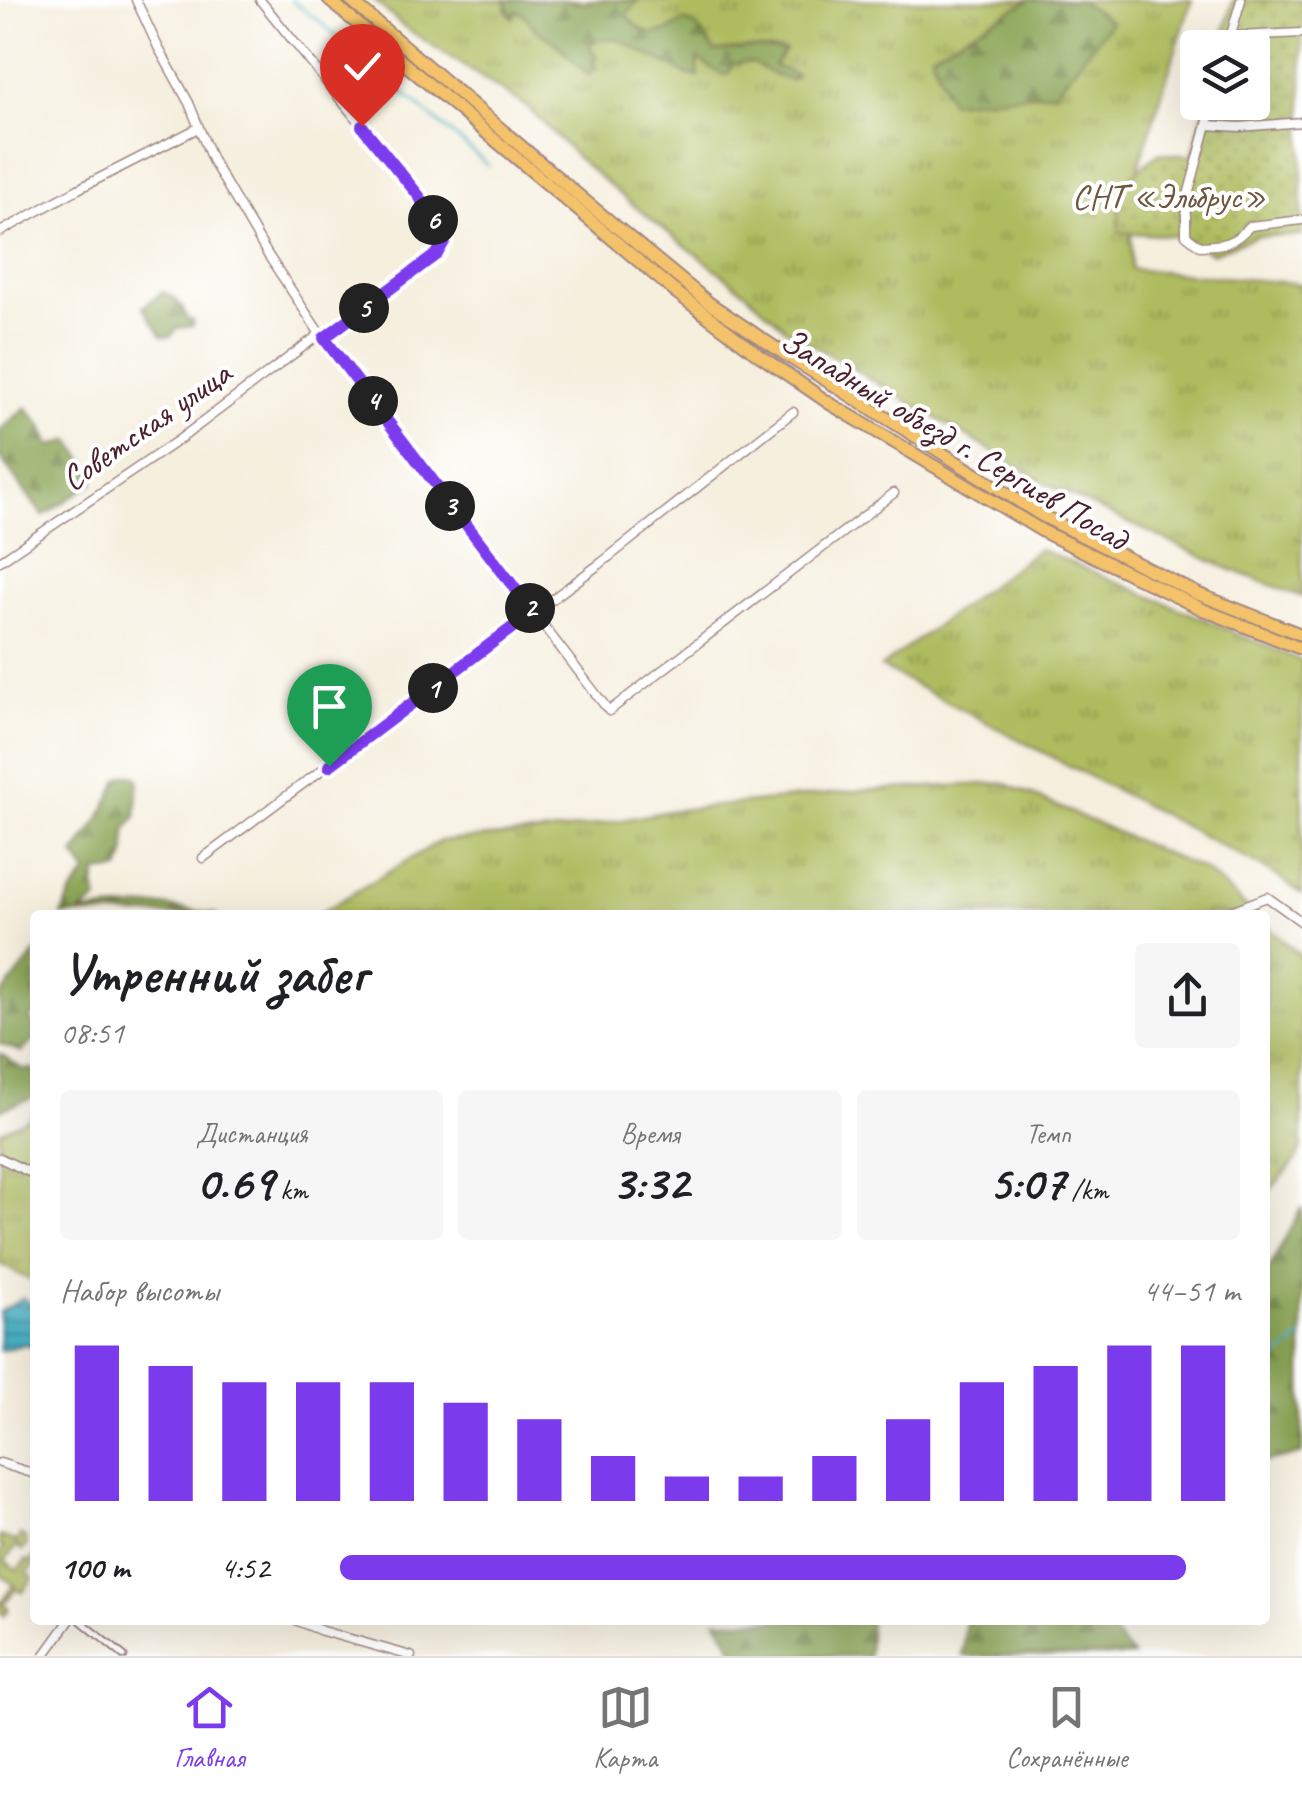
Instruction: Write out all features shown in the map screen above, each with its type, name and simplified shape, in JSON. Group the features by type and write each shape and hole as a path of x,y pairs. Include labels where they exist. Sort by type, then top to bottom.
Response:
{"main road":[{"name":"Западный объезд г. Сергиев Посад","path":"329,0 674,290 828,403 1044,532 1204,610 1302,649"},
{"name":"Западный объезд г. Сергиев Посад","path":"350,0 709,303 789,357 1041,515 1198,594 1302,635"}],"street":[{"path":"136,0 190,103 212,160 268,255 322,336 609,711 894,493"},
{"name":"Советская улица","path":"0,560 180,440 437,254 445,240 419,196 260,0"},
{"path":"1232,30 1241,0"},
{"path":"1270,35 1302,34"},
{"path":"1208,120 1186,203 1186,235 1200,246 1224,245 1238,239 1250,226 1302,220"},
{"path":"1207,125 1240,127 1302,122"},
{"path":"0,232 198,128"},
{"path":"203,858 601,563 793,412"},
{"path":"1234,910 1267,897 1302,922"},
{"path":"0,1158 30,1173"},
{"path":"0,1462 30,1472"},
{"path":"44,1656 66,1625"},
{"path":"86,1625 124,1656"},
{"path":"307,1625 411,1656"}],"green space":[{"path":"374,0 1192,0 1131,190 1131,269 1302,284 1302,597 1222,566 1056,489 786,329 583,163 527,107 404,27"},
{"path":"502,0 583,4 595,0 638,0 626,15 647,32 667,31 683,21 696,25 715,52 750,48 785,51 774,66 797,75 791,80 747,62 733,64 729,73 723,75 697,59 699,77 615,38 592,42 596,68 588,75 556,43 535,29 526,16 516,11 513,18 506,10 507,1"},
{"path":"1030,0 1079,0 1111,22 1055,92 950,102 931,54"},
{"name":"СНТ «Эльбрус»","path":"1233,0 1302,0 1302,236 1257,236 1212,253 1174,236 1119,232 1120,185 1159,153 1192,156 1202,120 1270,120 1270,30 1225,30"},
{"path":"163,292 179,303 187,320 193,320 193,326 162,336 143,307"},
{"path":"26,407 42,426 50,446 71,440 94,482 43,516 0,458 0,430"},
{"path":"1039,549 1302,661 1302,894 1273,873 881,667"},
{"path":"134,775 139,779 136,817 126,830 126,852 120,870 97,873 98,900 84,910 64,910 87,873 74,855 101,816 119,779"},
{"path":"1004,783 1206,871 1249,910 325,910 440,841 563,831 669,811 857,791"},
{"path":"163,906 187,910 108,910"},
{"path":"1270,928 1302,957 1302,1148 1270,1190"},
{"path":"30,959 30,1044 21,1052 0,1044 0,997"},
{"path":"0,1053 22,1069 30,1069 30,1099 0,1110"},
{"path":"30,1117 30,1280 0,1264 0,1132"},
{"path":"1302,1207 1302,1454 1270,1461 1270,1267"},
{"path":"20,1535 26,1538 27,1546 22,1550 16,1546 5,1561 18,1570 26,1560 30,1562 30,1582 22,1593 16,1589 4,1604 9,1609 4,1616 0,1604 14,1585 0,1573 0,1554 4,1548 0,1536 17,1542"},
{"path":"720,1625 870,1625 868,1656 737,1656"},
{"path":"965,1625 1105,1625 1133,1656 962,1656"}],"water":[{"path":"23,1298 30,1303 30,1346 25,1344 0,1351 0,1312"}],"waterway":[{"path":"291,0 488,165"},
{"path":"1270,1363 1302,1338"}],"route":[{"path":"329,766 533,612 324,338 437,254 445,240 419,196 362,126"}]}
